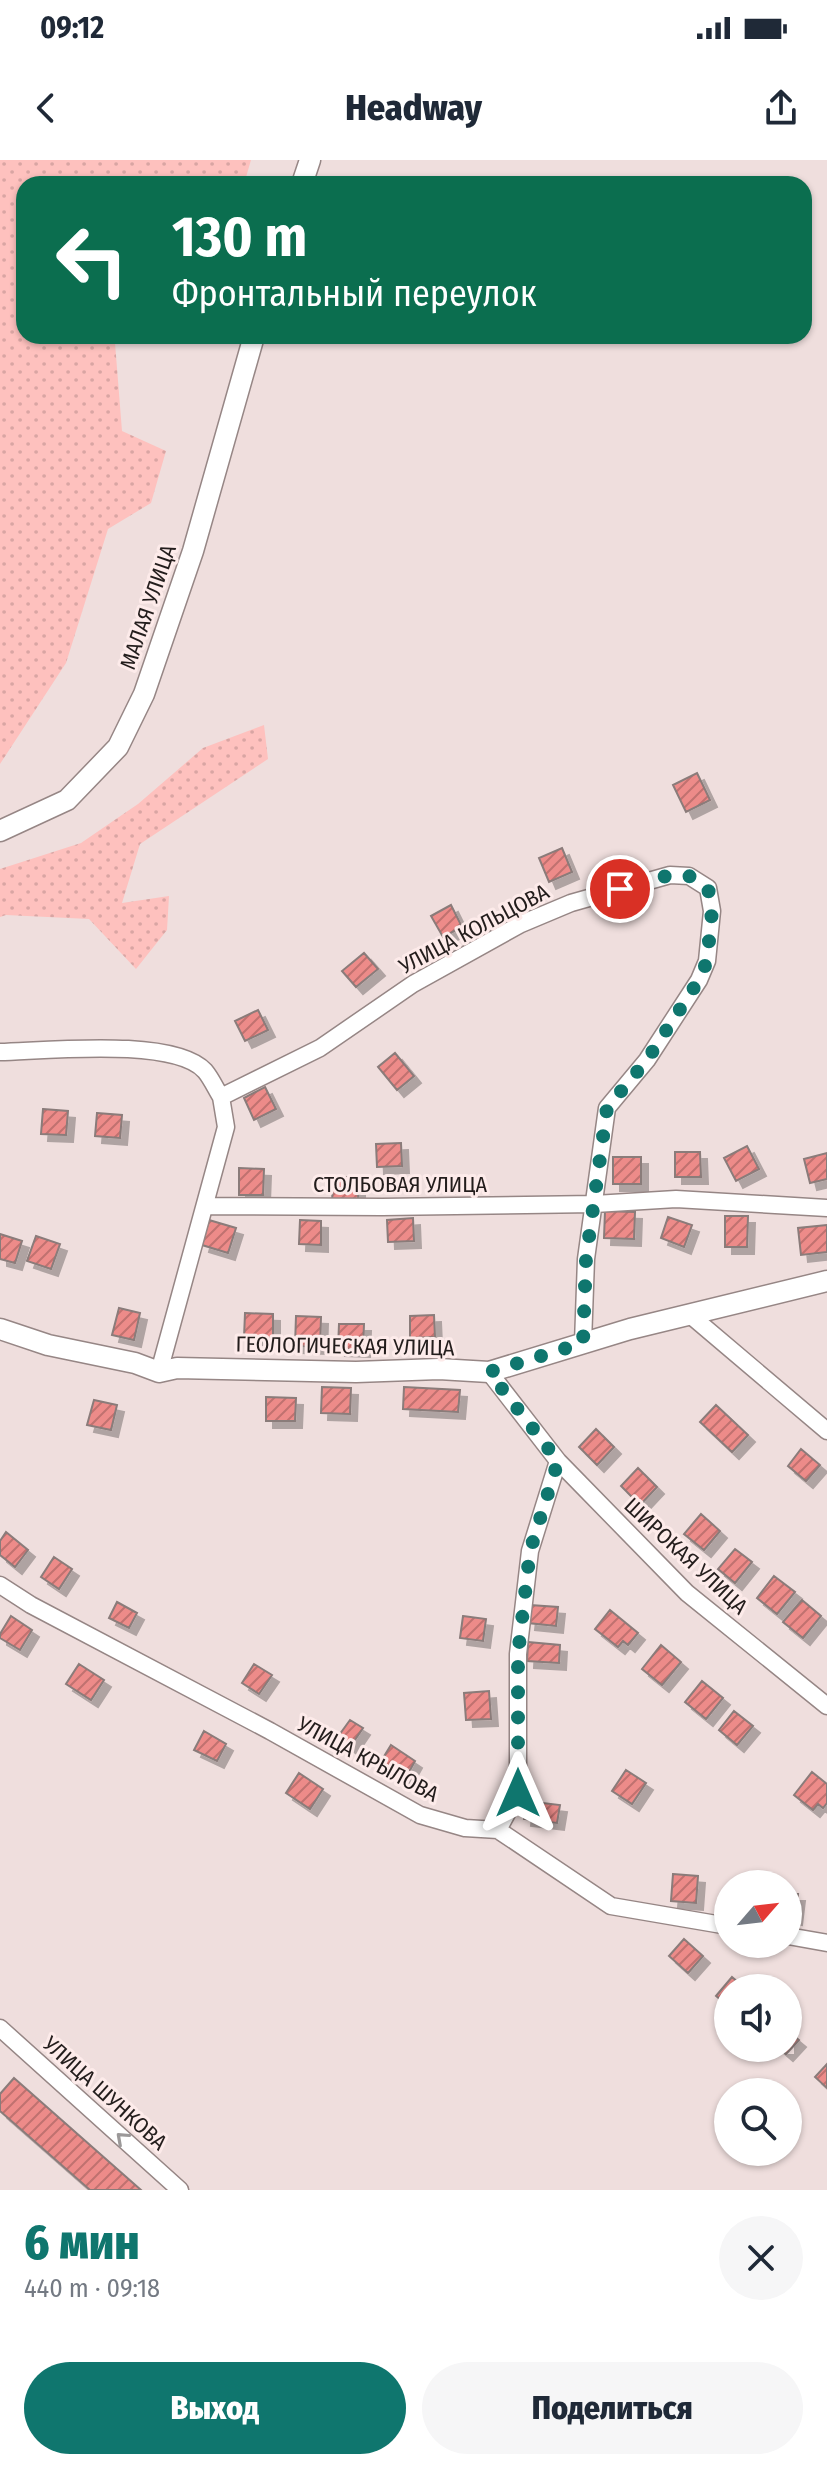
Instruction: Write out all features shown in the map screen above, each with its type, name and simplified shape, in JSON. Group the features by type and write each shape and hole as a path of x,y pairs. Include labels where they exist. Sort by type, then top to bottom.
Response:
{"street":[{"name":"МАЛАЯ УЛИЦА","path":"0,831 67,800 118,747 144,694 193,551 252,344"},
{"name":"УЛИЦА КОЛЬЦОВА","path":"221,1097 320,1048 413,984 521,924 571,903 670,875 689,876 708,888 712,911 707,961 699,980 647,1060 607,1108 595,1204"},
{"path":"0,1052 133,1048 169,1053 203,1069 221,1097 226,1127 159,1372"},
{"name":"СТОЛБОВАЯ УЛИЦА","path":"205,1206 595,1204 676,1199 827,1208"},
{"path":"583,1343 586,1259 595,1204"},
{"name":"ГЕОЛОГИЧЕСКАЯ УЛИЦА","path":"0,1329 48,1345 135,1363 159,1372 177,1368 489,1372 689,1314 827,1281"},
{"path":"689,1314 827,1431"},
{"name":"ШИРОКАЯ УЛИЦА","path":"489,1372 558,1461 687,1593 827,1706"},
{"path":"498,1830 518,1793 518,1654 530,1551 558,1461"},
{"name":"УЛИЦА КРЫЛОВА","path":"0,1585 31,1605 270,1731 420,1815 465,1828 498,1830 611,1906 714,1924"},
{"path":"802,1939 827,1943"},
{"name":"УЛИЦА ШУНКОВА","path":"0,2028 180,2190"}],"shaded area":[{"path":"0,160 251,160 246,176 16,176 16,344 115,344 122,431 166,451 151,503 108,529 66,663 0,764"},
{"path":"264,725 268,759 140,844 122,903 169,896 167,930 136,969 89,919 0,917 0,869 81,843 138,804 203,748"}],"building":[{"path":"697,773 710,800 686,812 673,785"},
{"path":"562,848 572,872 549,882 539,858"},
{"path":"451,905 462,927 443,937 431,916"},
{"path":"364,953 378,969 356,987 342,971"},
{"path":"258,1010 268,1030 245,1041 235,1021"},
{"path":"395,1053 414,1076 397,1090 378,1067"},
{"path":"265,1087 276,1109 254,1120 244,1098"},
{"path":"43,1109 68,1111 66,1135 41,1134"},
{"path":"97,1113 122,1115 120,1138 95,1136"},
{"path":"401,1143 402,1166 377,1167 376,1144"},
{"path":"747,1146 759,1169 736,1181 724,1158"},
{"path":"675,1152 700,1152 701,1177 675,1177"},
{"path":"827,1153 827,1179 810,1183 804,1159"},
{"path":"613,1157 641,1157 641,1184 613,1184"},
{"path":"239,1168 264,1169 263,1195 239,1195"},
{"path":"333,1177 358,1177 358,1204 332,1204"},
{"path":"605,1211 635,1212 634,1239 604,1238"},
{"path":"725,1216 748,1216 747,1247 725,1247"},
{"path":"668,1217 692,1225 684,1247 661,1238"},
{"path":"413,1218 414,1241 388,1242 387,1220"},
{"path":"209,1220 236,1228 228,1253 202,1245"},
{"path":"300,1220 321,1221 321,1245 299,1244"},
{"path":"827,1225 827,1252 801,1255 798,1228"},
{"path":"0,1234 22,1241 15,1263 0,1259"},
{"path":"36,1236 60,1244 51,1269 27,1261"},
{"path":"119,1308 140,1313 134,1340 112,1335"},
{"path":"245,1313 273,1314 273,1338 244,1338"},
{"path":"434,1315 435,1337 410,1338 410,1316"},
{"path":"296,1316 321,1317 320,1347 295,1346"},
{"path":"339,1324 364,1324 363,1350 338,1349"},
{"path":"322,1387 351,1388 350,1414 321,1413"},
{"path":"404,1387 460,1390 458,1412 403,1409"},
{"path":"266,1397 296,1398 295,1421 266,1421"},
{"path":"94,1400 117,1405 111,1430 87,1425"},
{"path":"716,1405 748,1435 732,1452 700,1422"},
{"path":"596,1429 614,1447 597,1465 579,1447"},
{"path":"801,1449 820,1465 806,1481 788,1466"},
{"path":"638,1468 657,1487 640,1505 621,1486"},
{"path":"701,1514 720,1531 704,1550 684,1534"},
{"path":"6,1532 28,1550 15,1567 0,1555 0,1541"},
{"path":"735,1549 752,1562 735,1583 718,1569"},
{"path":"54,1557 72,1569 59,1589 41,1577"},
{"path":"774,1576 795,1592 777,1614 757,1598"},
{"path":"802,1600 821,1616 803,1638 783,1622"},
{"path":"117,1602 137,1613 129,1628 109,1618"},
{"path":"530,1605 558,1607 556,1626 528,1623"},
{"path":"610,1610 638,1633 628,1645 623,1641 618,1647 595,1629"},
{"path":"11,1616 32,1630 20,1650 0,1638"},
{"path":"463,1616 486,1619 483,1641 460,1638"},
{"path":"528,1642 560,1645 559,1663 527,1661"},
{"path":"661,1645 681,1662 662,1685 642,1669"},
{"path":"79,1664 104,1680 91,1700 66,1684"},
{"path":"254,1664 272,1675 259,1694 242,1683"},
{"path":"702,1681 723,1698 706,1719 685,1702"},
{"path":"489,1691 491,1719 466,1720 464,1693"},
{"path":"734,1711 753,1726 737,1745 719,1730"},
{"path":"350,1720 363,1728 350,1747 337,1738"},
{"path":"204,1731 226,1744 217,1761 194,1750"},
{"path":"391,1745 415,1761 405,1779 380,1763"},
{"path":"626,1770 646,1783 632,1804 612,1791"},
{"path":"812,1772 827,1784 827,1803 823,1808 818,1804 813,1810 794,1795"},
{"path":"299,1773 323,1789 310,1809 286,1793"},
{"path":"526,1801 560,1805 557,1823 524,1819"},
{"path":"673,1874 698,1876 696,1903 671,1901"},
{"path":"684,1939 703,1956 688,1973 669,1956"},
{"path":"827,2064 827,2088 815,2077"},
{"path":"14,2078 141,2190 90,2190 0,2111 0,2094"}],"route":[{"path":"518,1793 518,1654 530,1551 558,1461 489,1372 583,1343 586,1259 607,1108 647,1060 699,980 707,961 712,911 708,888 689,876 670,875 620,889"}]}
